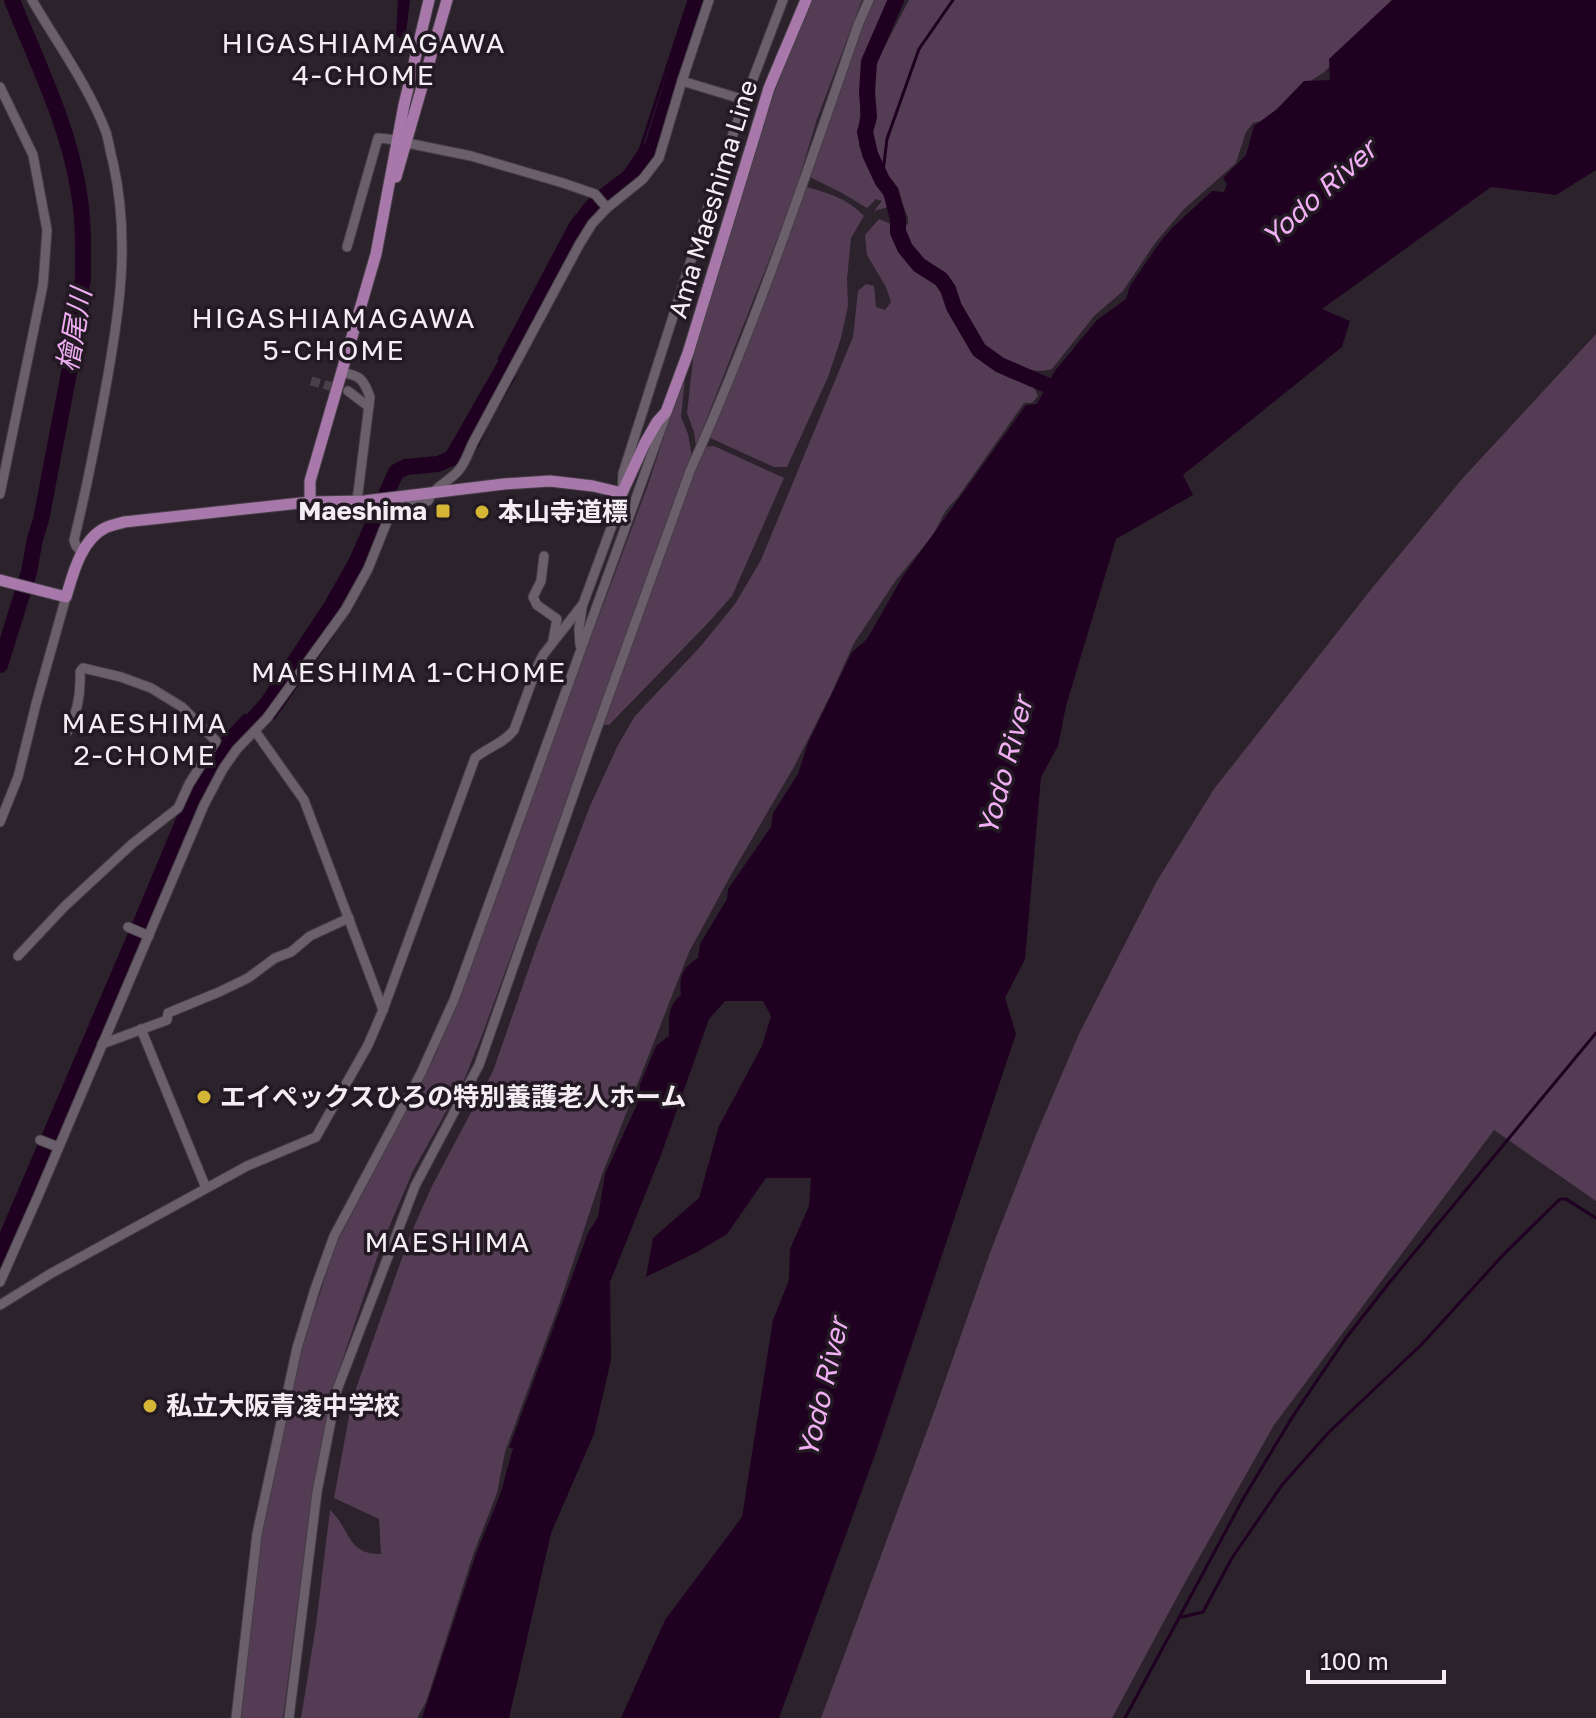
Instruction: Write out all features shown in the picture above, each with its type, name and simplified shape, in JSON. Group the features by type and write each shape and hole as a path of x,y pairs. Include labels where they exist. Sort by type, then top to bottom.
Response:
{"main road":[{"path":"310,502 310,481 376,254 402,142 429,0"},
{"path":"402,142 447,0"},
{"name":"Ama Maeshima Line","path":"622,493 645,443 666,412 688,353 769,88 806,0"},
{"path":"0,580 66,597 75,569 92,539 103,529 124,522 550,481 622,493"}],"street":[{"path":"32,0 85,88 106,133 120,195 123,245 121,293 114,345 74,540 83,553"},
{"path":"0,1282 204,805 223,769 237,749 267,718 346,609 368,569 392,509 428,501 431,493 463,466 592,224 643,179 659,158 709,0"},
{"path":"580,648 583,604 617,512 623,473 745,100 783,0"},
{"path":"289,1718 317,1492 337,1390 415,1186 479,1065 690,471 777,254 869,0"},
{"path":"682,81 745,100"},
{"path":"0,87 33,155 47,230 43,285 0,494"},
{"path":"347,247 378,138 471,156 563,183 595,194 607,208"},
{"path":"343,373 354,374 365,383 370,397 361,501 384,509 389,514"},
{"path":"348,391 369,407"},
{"path":"236,1718 257,1534 297,1348 315,1289 334,1236 421,1073 449,1012 666,412"},
{"path":"544,556 541,581 533,597 537,605 557,619 552,643"},
{"path":"0,822 18,777 66,597"},
{"path":"0,1305 50,1274 247,1166 316,1137 368,1045 383,1010 475,758 484,750 508,739 537,667 583,604"},
{"path":"18,956 64,907 132,844 178,808 216,741 182,707 151,688 83,668 74,720 68,731"},
{"path":"255,731 304,800 383,1010"},
{"path":"205,759 223,769"},
{"path":"102,1044 167,1020 168,1013 248,978 275,958 291,952 310,936 349,918"},
{"path":"128,927 149,936"},
{"path":"141,1029 206,1188"},
{"path":"40,1140 58,1147"}],"shaded area":[{"path":"812,0 862,0 817,119 793,199 696,446 687,413 695,342 773,95"},
{"path":"874,0 891,0 866,63 859,146 875,180 892,198 892,206 874,211 882,201 876,199 867,208 810,177 856,40"},
{"path":"909,0 1400,0 1323,73 1307,83 1277,117 1253,123 1246,132 1236,163 1183,210 1155,243 1123,291 1094,316 1052,369 1036,371 1011,364 985,348 963,316 947,277 914,256 902,230 908,224 908,218 897,188 877,164 867,139 874,116 873,69"},
{"path":"807,187 838,197 864,216 851,238 848,306 828,377 787,467 774,467 708,437"},
{"path":"879,219 893,225 897,246 945,292 968,343 984,360 1016,376 1020,382 1033,385 1038,396 1032,403 1024,403 854,643 795,765 689,952 602,1175 505,1452 497,1493 473,1555 426,1702 417,1718 301,1718 330,1510 355,1545 370,1553 381,1554 379,1519 334,1498 352,1400 409,1238 432,1186 493,1071 590,806 618,745 635,716 700,647 735,604 761,560 853,337 858,291 866,284 874,286 876,307 885,310 891,302 867,255 865,235"},
{"path":"1596,334 1596,1201 1494,1130 1274,1425 1112,1718 821,1718 991,1250 1036,1135 1079,1034 1157,881 1214,789 1373,587 1462,479"},
{"path":"686,369 681,417 692,457 484,1030 465,1078 413,1171 381,1246 341,1364 324,1433 309,1518 283,1718 241,1718 261,1536 300,1353 337,1242 435,1056 649,482"},
{"path":"714,446 784,478 732,596 609,725 603,725 703,447"}],"water":[{"path":"398,0 410,0 405,42 396,35"},
{"name":"Yodo River","path":"1392,0 1596,0 1596,170 1556,195 1491,187 1322,309 1350,321 1342,347 1183,475 1193,495 1116,539 1066,706 1058,746 1041,777 1025,959 1005,998 1016,1034 876,1452 779,1718 621,1718 665,1620 742,1517 773,1320 789,1280 790,1249 809,1206 811,1178 766,1178 727,1234 646,1277 653,1238 699,1198 719,1126 762,1046 771,1016 763,1001 725,1001 709,1019 661,1155 610,1282 611,1360 594,1434 551,1533 509,1718 422,1718 476,1554 501,1492 513,1448 509,1448 588,1233 598,1217 605,1174 639,1100 640,1084 656,1046 669,1036 670,1013 681,995 683,973 698,958 700,944 727,899 728,889 771,827 773,813 798,774 808,743 852,652 867,639 903,576 1026,405 1037,404 1054,372 1097,320 1126,299 1130,286 1173,227 1212,191 1224,192 1227,184 1223,178 1246,155 1254,126 1277,109 1304,81 1330,80 1329,59"}],"waterway":[{"name":"檜尾川","path":"0,665 29,572 41,520 80,315 83,280 82,215 68,143 12,0"},
{"path":"499,359 571,223 591,198 624,173 640,150 689,0"},
{"path":"0,1259 203,782 217,759 267,704 331,607 356,563 396,472 406,467 438,464 452,458 578,228 590,210 636,172 653,145 698,0"},
{"path":"896,0 869,62 869,117 865,132 870,154 891,192 898,232 905,248 919,265 941,279 948,289 954,307 979,350 1000,365 1058,390 1064,396"},
{"path":"882,180 887,139 919,49 953,0"},
{"path":"498,405 514,377"},
{"path":"477,446 485,429"},
{"path":"274,718 334,633"},
{"path":"220,741 245,715"},
{"path":"133,925 181,810"},
{"path":"0,1236 130,932"},
{"path":"1125,1718 1243,1499 1293,1416 1346,1338 1596,1033"},
{"path":"1182,1617 1203,1612 1232,1558 1282,1485 1329,1432 1422,1344 1504,1254 1560,1199 1566,1199 1596,1218"}],"tunnel":[{"path":"311,381 341,389"}],"place":[{"name":"Maeshima","path":"443,511"},
{"name":"本山寺道標","path":"482,512"},
{"name":"エイぺックスひろの特別養護老人ホーム","path":"204,1097"},
{"name":"私立大阪青凌中学校","path":"150,1406"}],"district":[{"name":"HIGASHIAMAGAWA 4-CHOME","path":"364,59"},
{"name":"HIGASHIAMAGAWA 5-CHOME","path":"334,334"},
{"name":"MAESHIMA 1-CHOME","path":"409,672"},
{"name":"MAESHIMA 2-CHOME","path":"145,739"},
{"name":"MAESHIMA","path":"448,1242"}]}
